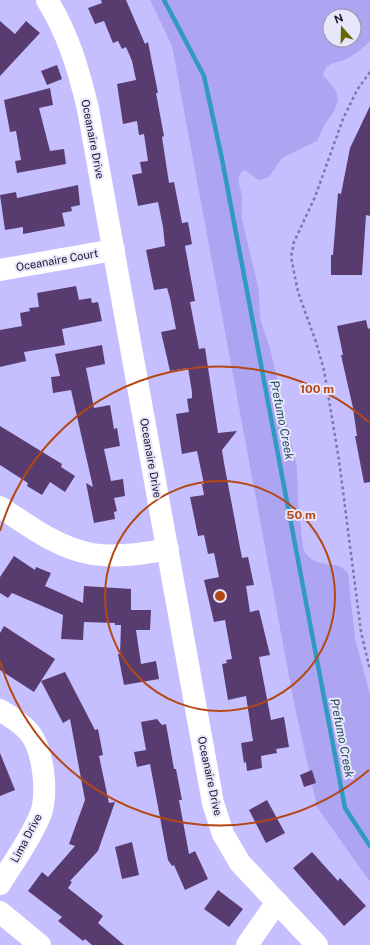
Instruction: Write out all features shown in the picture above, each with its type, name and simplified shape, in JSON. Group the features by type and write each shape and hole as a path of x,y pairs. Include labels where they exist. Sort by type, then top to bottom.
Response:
{"street":[{"name":"Oceanaire Drive","path":"47,0 66,37 79,72 88,109 213,803 223,834 240,862 278,902"},
{"name":"Oceanaire Court","path":"0,270 114,250"},
{"path":"0,507 48,538 68,547 92,554 136,555 168,549"},
{"name":"Lima Drive","path":"0,710 15,719 30,733 39,750 44,798 40,817 0,884"},
{"path":"247,945 278,902 317,945"},
{"path":"0,912 40,945"}],"path":[{"path":"370,72 357,90 342,119 315,197 294,242 291,257 298,292 316,342 324,370 339,460 361,632 370,670"}],"shaded area":[{"path":"150,0 370,0 370,41 362,48 362,8 322,8 322,48 362,48 352,56 330,65 325,70 323,75 335,89 338,100 334,111 324,126 317,141 282,158 269,177 259,180 244,170 239,176 239,182 242,197 242,219 259,291 260,319 270,348 297,467 298,498 303,548 306,554 314,561 340,566 348,573 355,638 370,695 370,882 317,807 293,698 172,46"}],"building":[{"path":"101,0 126,0 145,44 148,42 158,93 156,93 164,136 162,137 169,183 174,182 182,223 188,222 192,244 185,246 195,301 190,302 199,349 205,348 218,433 237,431 222,450 224,463 242,558 248,557 254,585 246,586 250,612 259,610 270,655 259,657 271,720 284,717 289,747 276,749 277,753 261,756 262,768 247,771 246,762 244,763 241,743 253,741 246,696 228,700 222,664 227,663 226,660 232,659 225,620 214,622 204,580 219,577 214,553 208,554 204,535 198,536 190,497 204,495 202,484 204,484 197,451 182,454 176,414 189,412 187,399 192,398 192,392 188,368 170,371 161,332 176,329 170,298 167,288 154,290 146,250 165,246 163,227 158,202 138,206 132,175 142,173 140,162 148,161 144,134 139,135 137,121 123,124 117,84 136,80 132,61 126,47 122,49 118,41 113,43 104,21 95,24 88,8 102,3"},
{"path":"0,21 15,34 26,21 40,33 0,76"},
{"path":"57,65 62,79 47,85 41,71"},
{"path":"50,88 53,105 39,108 50,151 64,149 66,164 17,173 15,161 21,160 16,131 10,132 4,100"},
{"path":"370,106 370,216 366,215 362,275 331,275 331,255 333,255 338,193 341,194 350,148"},
{"path":"78,185 80,205 71,207 72,211 62,213 65,226 23,234 23,227 5,230 0,195 16,192 17,198"},
{"path":"76,286 79,300 91,298 92,303 98,302 102,321 62,329 65,345 24,352 26,361 0,367 0,330 22,326 20,313 30,311 29,308 39,307 37,293"},
{"path":"366,320 368,329 370,328 370,482 364,483 355,436 357,436 353,408 341,355 343,355 337,326"},
{"path":"102,345 105,364 86,368 94,408 110,405 114,429 117,428 120,446 104,449 111,481 123,479 125,496 114,498 117,511 114,512 115,519 94,523 86,483 93,487 71,390 53,393 51,377 60,376 55,354"},
{"path":"0,426 62,464 61,467 75,476 65,492 50,482 42,495 27,486 28,483 0,465"},
{"path":"14,556 35,570 36,567 51,573 45,586 83,603 84,586 131,589 131,610 151,610 150,630 136,630 141,664 156,661 159,679 124,685 118,654 120,654 121,625 115,625 115,623 84,622 83,640 61,639 63,615 12,593 8,598 0,593 0,577"},
{"path":"4,626 55,659 34,692 0,670 0,633"},
{"path":"65,672 95,730 98,729 103,755 99,756 109,803 115,802 98,851 70,881 72,882 68,888 103,916 98,923 124,945 92,945 85,939 83,941 58,921 62,917 28,891 42,872 48,877 75,846 69,844 85,800 70,719 63,723 41,681"},
{"path":"157,719 162,725 166,724 174,769 176,769 182,800 179,800 189,854 195,851 208,879 185,890 174,865 172,866 168,860 150,764 137,767 134,752 146,750 141,722"},
{"path":"0,753 15,790 0,796"},
{"path":"312,770 316,783 304,787 300,775"},
{"path":"267,800 285,833 266,843 249,810"},
{"path":"132,842 139,875 122,879 115,847"},
{"path":"312,852 338,881 340,878 366,906 344,926 293,868"},
{"path":"218,890 243,909 229,927 204,909"}],"waterway":[{"name":"Prefumo Creek","path":"164,0 204,76 222,159 345,808 370,846"}]}
